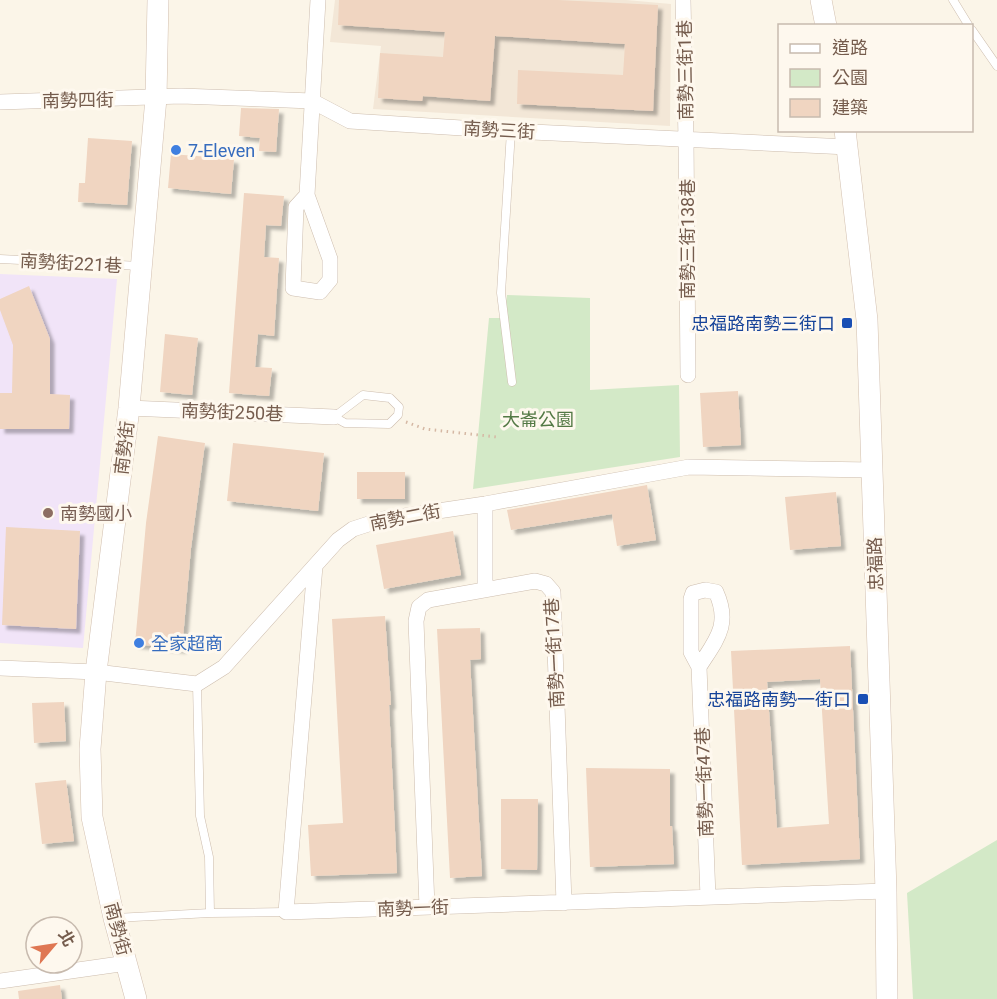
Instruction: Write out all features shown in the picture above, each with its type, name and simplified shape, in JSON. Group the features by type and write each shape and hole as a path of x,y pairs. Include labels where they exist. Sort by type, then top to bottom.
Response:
{"main road":[{"name":"南勢街","path":"136,999 114,918 92,817 90,749 96,672 129,408 156,98 158,0"},
{"path":"821,0 826,24"},
{"name":"忠福路","path":"846,139 867,320 886,891 887,999"}],"street":[{"path":"307,195 296,207 293,288 320,292 330,280 330,259 307,195 318,0"},
{"name":"南勢三街1巷","path":"683,0 686,139"},
{"name":"南勢三街","path":"156,98 181,96 312,101 350,121 511,131 686,139 846,139"},
{"name":"南勢四街","path":"0,102 156,98"},
{"name":"南勢三街138巷","path":"686,139 688,375"},
{"name":"南勢街250巷","path":"129,408 334,417"},
{"name":"南勢二街","path":"196,684 224,667 338,540 352,529 366,524 405,514 485,504 688,467 872,470"},
{"path":"485,504 485,589"},
{"path":"286,912 315,566"},
{"name":"南勢一街17巷","path":"427,907 416,621 419,607 428,600 536,581 546,584 554,592 564,903"},
{"path":"0,668 96,672 196,684"},
{"name":"南勢一街47巷","path":"699,668 708,897"},
{"name":"南勢一街","path":"286,912 886,891"},
{"path":"0,981 127,963"}],"lane":[{"path":"953,0 968,24"},
{"path":"973,31 997,66"},
{"path":"511,131 501,293 512,382"},
{"name":"南勢街221巷","path":"0,259 141,266"},
{"path":"363,394 390,398 399,407 398,415 389,424 345,423 334,417 363,394"},
{"path":"196,684 200,816 209,857 210,913"},
{"path":"114,918 286,912"}],"path":[{"path":"395,419 425,429 497,437"}],"shaded area":[{"path":"335,0 626,0 671,4 670,126 373,109 381,46 330,42"},
{"name":"南勢國小","path":"0,274 117,279 83,648 0,643"}],"green space":[{"name":"大崙公園","path":"507,295 590,298 590,390 679,385 680,457 473,489 489,318 504,318"},
{"path":"997,840 997,999 913,999 907,893"}],"building":[{"path":"339,0 558,0 658,5 653,111 517,104 518,70 623,75 625,44 495,36 490,101 423,96 422,101 378,98 380,53 443,57 445,32 338,25"},
{"path":"241,108 279,109 276,152 259,151 260,138 239,136"},
{"path":"88,138 132,141 127,205 78,202 79,183 85,183"},
{"path":"171,154 234,159 231,194 168,188"},
{"path":"244,193 284,196 281,226 266,225 264,257 279,258 274,336 258,334 255,367 272,368 269,396 229,393"},
{"path":"29,286 50,339 50,394 70,395 69,429 0,429 0,393 12,393 13,345 0,310 0,299"},
{"path":"165,334 198,338 192,395 160,392"},
{"path":"738,391 741,445 703,447 700,393"},
{"path":"158,436 205,443 191,548 182,649 135,644 146,523"},
{"path":"233,443 324,453 318,511 227,501"},
{"path":"357,472 405,472 405,499 357,499"},
{"path":"647,485 656,540 617,546 612,514 511,530 507,510"},
{"path":"836,492 841,546 790,550 785,497"},
{"path":"6,527 80,531 76,629 2,625"},
{"path":"453,531 461,575 384,589 376,545"},
{"path":"385,616 391,705 389,705 397,873 311,876 308,825 343,823 332,619"},
{"path":"480,628 481,659 470,660 482,876 450,878 437,629"},
{"path":"850,646 860,859 742,865 731,651","holes":["820,679 829,824 777,828 767,682"]},
{"path":"64,702 66,741 34,743 32,703"},
{"path":"586,768 670,769 670,826 672,826 674,864 590,867"},
{"path":"66,780 74,841 42,844 35,783"},
{"path":"501,799 538,799 537,870 501,869"},
{"path":"60,985 62,999 19,999 18,991"}],"place":[{"name":"7-Eleven","path":"176,150"},
{"name":"忠福路南勢三街口","path":"847,323"},
{"name":"南勢國小","path":"48,513"},
{"name":"全家超商","path":"139,643"},
{"name":"忠福路南勢一街口","path":"863,699"}]}
